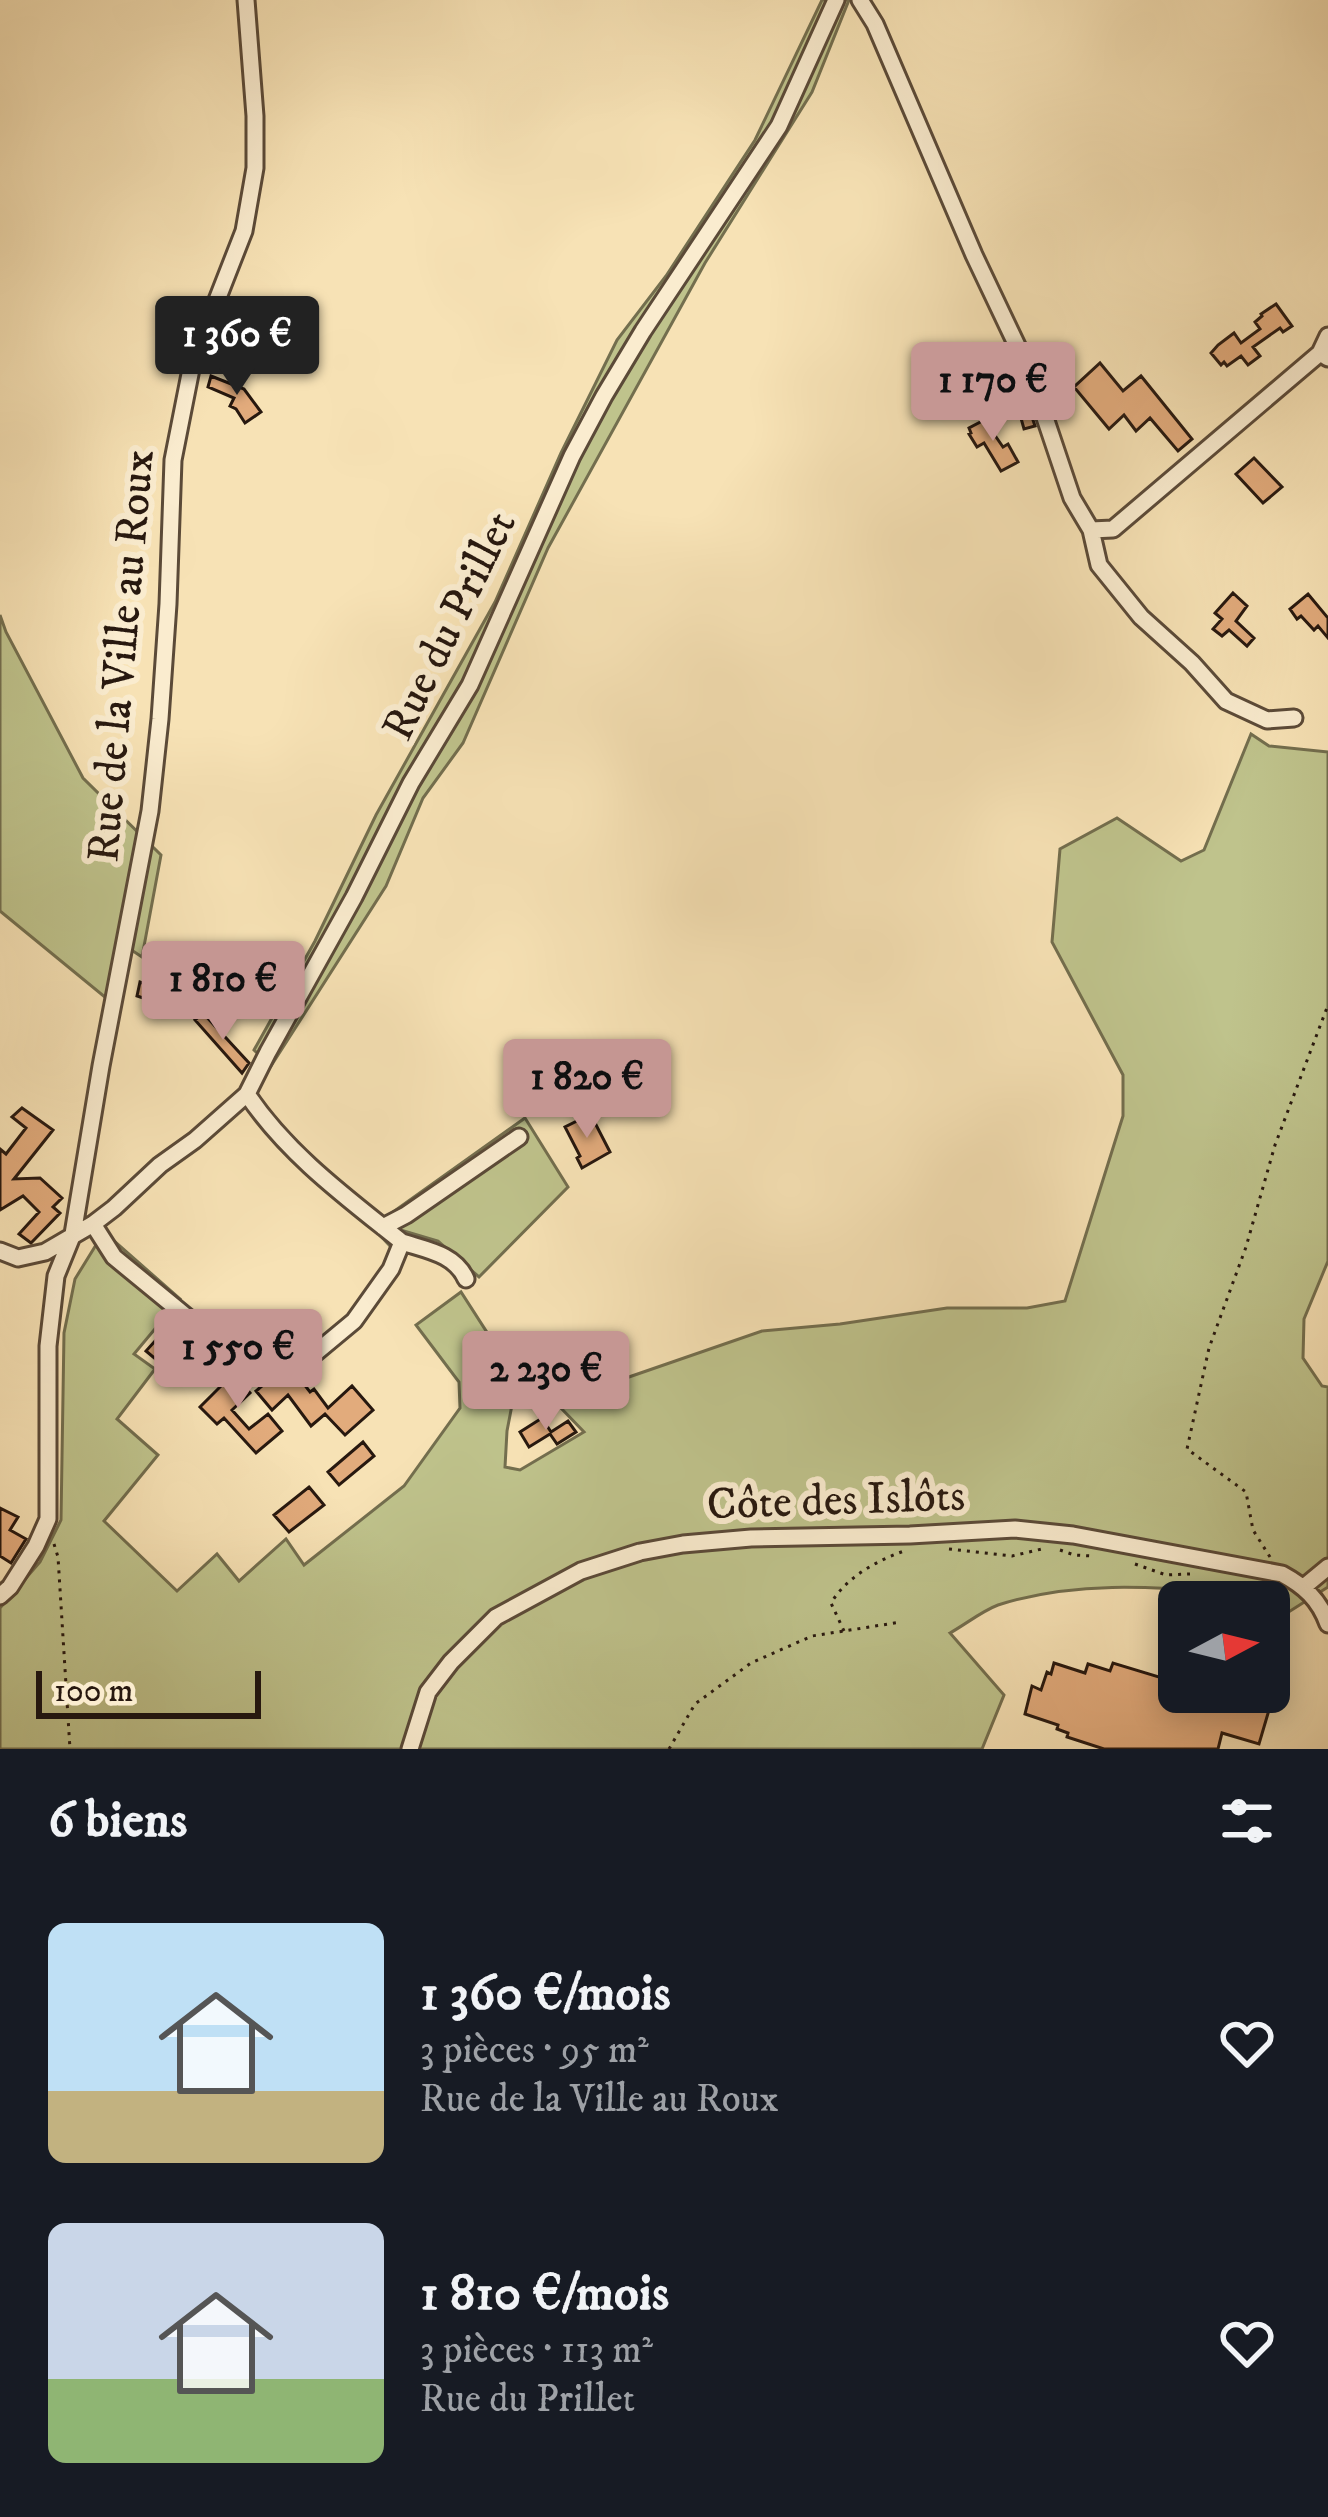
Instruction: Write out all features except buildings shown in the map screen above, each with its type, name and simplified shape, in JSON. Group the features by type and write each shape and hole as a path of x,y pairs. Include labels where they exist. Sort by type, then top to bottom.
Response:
{"street":[{"name":"Rue de la Ville au Roux","path":"0,1596 36,1546 48,1519 48,1346 56,1276 73,1234 150,811 164,673 173,460 192,364 244,231 255,168 246,0"},
{"name":"Rue du Prillet","path":"0,1251 18,1258 46,1252 94,1224 247,1094 411,783 470,686 572,456 604,396 779,126 836,0"},
{"path":"860,0 875,24 1030,373 1100,565 1142,617 1226,701 1267,720 1294,718"},
{"path":"1091,530 1113,529 1324,355 1328,336"},
{"path":"247,1094 263,1119 296,1153 383,1227 402,1242 437,1252 460,1265 466,1279"},
{"path":"383,1227 519,1137"},
{"path":"94,1224 114,1257 226,1349 263,1373 301,1365 355,1322 392,1269 402,1242"},
{"name":"Côte des Islôts","path":"410,1749 428,1692 496,1617 581,1570 683,1544 1015,1528 1282,1574 1305,1586"},
{"path":"1328,1567 1305,1586 1328,1624"}],"path":[{"path":"1282,1574 1253,1530 1246,1492 1187,1449 1209,1348 1246,1246 1275,1144 1328,1005"},
{"path":"48,1519 58,1556 70,1749"},
{"path":"937,1547 1012,1556 1052,1546 1074,1556 1104,1555"},
{"path":"844,1631 832,1603 839,1590 872,1565 909,1549"},
{"path":"1128,1560 1166,1575 1191,1574"},
{"path":"669,1749 695,1703 751,1663 812,1636 901,1622"}],"green space":[{"path":"822,0 849,0 812,92 705,263 548,548 463,743 423,798 386,886 271,1066 254,1050 315,941 376,815 495,602 617,340 666,276 755,140"},
{"path":"0,615 83,778 161,855 142,957 124,945 106,998 0,911"},
{"path":"1251,734 1269,746 1328,752 1328,1261 1304,1319 1303,1358 1322,1386 1328,1387 1328,1587 1290,1611 1290,1581 1158,1581 1158,1588 1066,1591 992,1608 950,1633 1004,1695 982,1749 0,1749 0,1608 40,1562 61,1520 64,1333 75,1279 104,1232 180,1299 134,1354 155,1369 117,1419 158,1455 104,1521 177,1591 217,1554 239,1581 286,1539 304,1565 404,1486 460,1408 459,1382 416,1325 461,1292 517,1379 505,1467 520,1470 584,1432 559,1406 600,1387 762,1331 947,1308 1027,1308 1065,1301 1123,1116 1123,1075 1052,942 1060,849 1117,818 1181,861 1204,850"},
{"path":"525,1118 568,1187 479,1277 438,1241 404,1231 393,1249 372,1227"}]}
